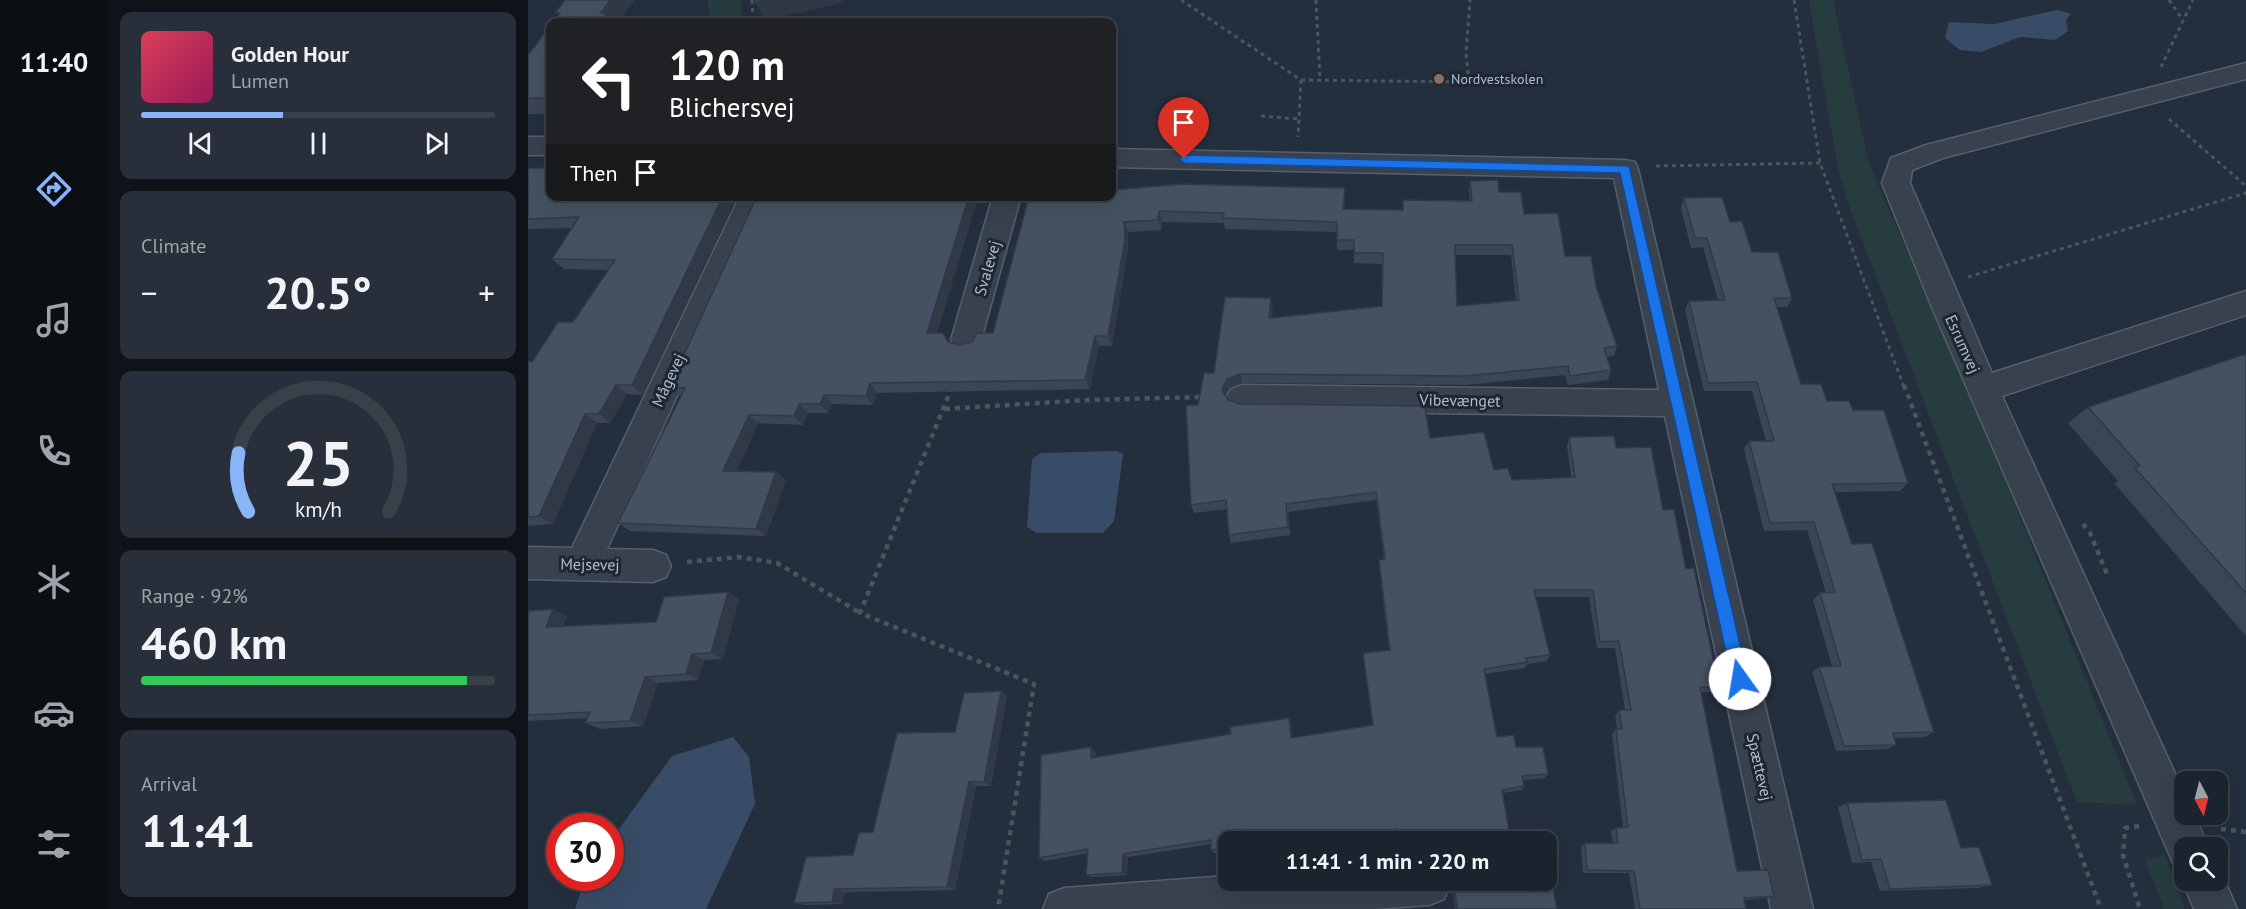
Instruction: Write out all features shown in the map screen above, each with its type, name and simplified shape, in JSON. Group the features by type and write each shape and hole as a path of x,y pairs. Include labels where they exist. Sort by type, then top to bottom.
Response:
{"street":[{"name":"Esrumvej","path":"2183,837 1984,389 1896,183 1900,165 1935,151 2246,71"},
{"path":"528,146 546,146"},
{"path":"1116,158 1625,169"},
{"name":"Spættevej","path":"1625,169 1792,909"},
{"name":"Mågevej","path":"582,564 752,201"},
{"name":"Svalevej","path":"966,340 1006,201"},
{"path":"1984,389 2246,303"},
{"name":"Vibevænget","path":"1242,398 1678,403"},
{"name":"Mejsevej","path":"528,563 653,566"},
{"path":"1064,909 1327,891"},
{"path":"2208,891 2216,909"}],"path":[{"path":"752,0 753,18"},
{"path":"1181,0 1301,80 1469,82 1466,54 1470,0"},
{"path":"1316,0 1320,80"},
{"path":"1794,0 1820,164 2101,909"},
{"path":"2169,0 2183,20"},
{"path":"2193,0 2146,97 2246,186"},
{"path":"1297,162 1301,80"},
{"path":"1261,116 1299,119"},
{"path":"1625,169 1652,166 1820,164"},
{"path":"1938,284 2246,193"},
{"path":"860,613 945,409 966,340"},
{"path":"945,409 1109,399 1242,398"},
{"path":"653,566 739,557 777,563 860,613 1034,684 998,909"}],"green space":[{"path":"708,0 741,0 741,18 709,18"},
{"path":"1809,0 1833,0 1869,163 2004,478 2137,805 2077,802 1849,206 1837,165"},
{"path":"2165,855 2174,879 2174,891 2178,891 2185,909 2164,909 2145,860"}],"water":[{"path":"2057,10 2071,14 2066,20 2068,31 2055,40 2020,37 1981,52 1960,50 1945,38 1949,22 1994,24"},
{"path":"1117,451 1123,454 1114,521 1103,533 1037,533 1027,527 1032,459 1041,453"},
{"path":"733,737 749,757 755,804 706,909 575,909 581,891 624,891 624,822 672,756"}],"building":[{"path":"565,0 610,0 601,13 607,13 603,18 556,18 560,13 555,13"},
{"path":"754,0 770,0 755,3"},
{"path":"546,31 546,95 544,98 528,98 528,55"},
{"path":"528,168 546,168 546,201 721,201 632,385 616,385 599,414 585,414 539,516 528,517 528,361 532,362 558,322 573,322 615,260 552,259 579,217 528,219"},
{"path":"1498,180 1499,192 1521,192 1524,214 1558,213 1565,256 1591,256 1596,286 1617,346 1604,348 1611,370 1570,376 1568,366 1466,376 1240,374 1227,379 1222,390 1228,400 1240,404 1425,406 1430,438 1484,432 1494,470 1508,468 1512,480 1575,477 1569,437 1614,436 1616,448 1651,447 1663,510 1674,509 1686,569 1694,568 1719,687 1700,687 1737,871 1768,870 1774,896 1744,898 1746,909 1640,909 1634,871 1587,870 1585,843 1618,843 1616,828 1628,827 1616,729 1622,729 1619,710 1631,710 1619,641 1600,642 1593,590 1534,590 1550,655 1526,658 1527,662 1484,669 1497,737 1514,735 1516,747 1543,747 1548,774 1522,776 1524,786 1502,790 1509,831 1396,831 1396,829 1386,831 1218,831 1218,849 1211,850 1211,840 1123,854 1122,873 1086,875 1088,849 1039,858 1041,755 1091,747 1091,758 1231,734 1230,727 1289,718 1291,738 1373,725 1363,653 1390,650 1379,560 1385,559 1376,492 1286,504 1288,527 1229,535 1226,500 1191,505 1186,405 1198,405 1204,373 1214,373 1225,297 1271,298 1269,318 1382,306 1383,253 1354,253 1354,240 1337,240 1337,222 1223,218 1224,213 1159,211 1158,220 1124,222 1125,239 1108,336 1095,336 1085,380 870,383 866,396 824,395 820,404 799,404 794,416 749,415 723,471 776,472 756,529 618,523 685,388 669,387 755,201 967,201 927,333 943,333 948,342 959,345 972,342 977,333 993,333 1028,201 1116,201 1116,190 1182,184 1345,188 1343,209 1403,210 1403,200 1472,201 1470,181","holes":["1455,245 1512,245 1519,300 1457,306"]},
{"path":"1722,197 1730,222 1742,221 1752,252 1778,252 1792,298 1774,298 1801,384 1821,384 1827,401 1849,401 1853,410 1884,410 1908,483 1832,484 1852,544 1872,543 1934,732 1893,733 1896,745 1844,746 1819,667 1841,666 1820,593 1835,592 1814,522 1770,523 1749,441 1774,441 1757,382 1708,383 1689,301 1725,300 1707,238 1695,238 1684,198"},
{"path":"2246,354 2246,593 2135,468 2140,466 2088,407"},
{"path":"728,592 711,653 692,654 686,674 645,677 630,721 585,723 590,712 528,715 528,611 553,609 546,627 656,622 664,597"},
{"path":"1001,691 984,782 969,782 947,887 834,889 832,902 794,903 806,857 853,855 859,833 873,832 897,733 955,732 964,693"},
{"path":"1946,800 1961,848 1979,847 1992,885 1890,889 1881,859 1862,860 1847,803"},
{"path":"1455,891 1554,891 1557,909 1453,909 1457,908"}],"place":[{"name":"Nordvestskolen","path":"1439,79"}],"route":[{"path":"1184,159 1625,169 1740,679"}]}
